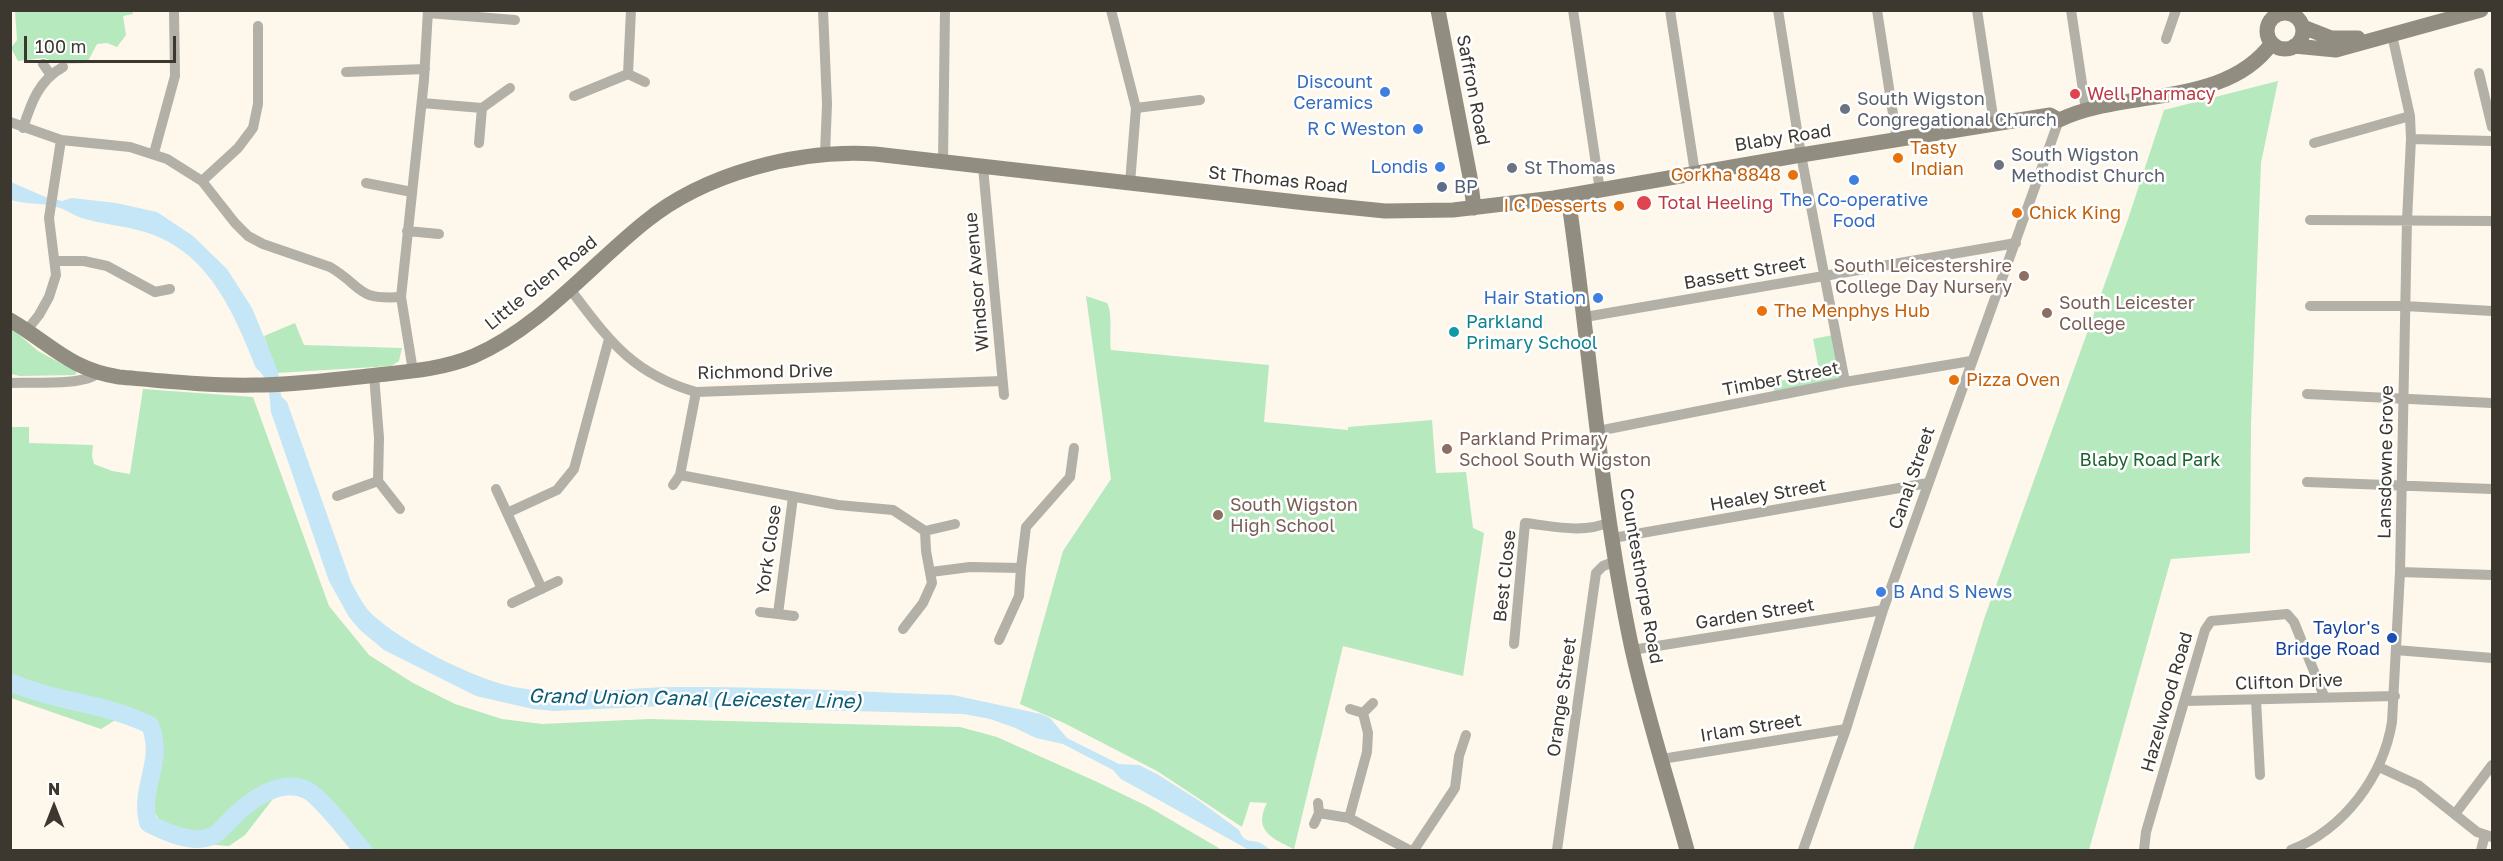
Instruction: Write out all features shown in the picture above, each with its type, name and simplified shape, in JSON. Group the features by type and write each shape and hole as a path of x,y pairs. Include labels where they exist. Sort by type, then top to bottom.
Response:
{"main road":[{"name":"Saffron Road","path":"1438,10 1474,208"},
{"path":"2375,38 2331,38 2302,27 2293,15 2288,13 2277,15 2268,27 2272,43 2281,48 2294,46 2336,50 2481,10"},
{"path":"2294,46 2301,38 2302,27"},
{"name":"Blaby Road","path":"1568,196 1995,123 2050,115 2059,120 2086,110 2153,98 2237,76 2263,55 2272,43"},
{"name":"Little Glen Road","path":"10,320 68,360 98,374 152,380 258,386 413,371 452,364 489,349 570,289 646,221 687,196 716,182 754,169 825,154 875,154 983,166"},
{"name":"St Thomas Road","path":"983,166 1385,211 1474,208 1568,196"},
{"path":"1470,177 1490,197 1509,205"},
{"name":"Countesthorpe Road","path":"1568,196 1610,522 1632,650 1687,850"}],"street":[{"path":"154,153 176,76 174,10"},
{"path":"628,74 631,10"},
{"path":"824,10 827,104 825,154"},
{"path":"943,162 945,10"},
{"path":"1111,10 1136,108 1130,183"},
{"path":"1573,10 1600,191"},
{"path":"1670,10 1695,173"},
{"path":"1778,10 1800,155 1845,382"},
{"path":"1877,10 1897,140"},
{"path":"1977,10 1995,123"},
{"path":"2071,10 2086,110"},
{"path":"2166,39 2176,10"},
{"path":"413,371 401,297 422,104 428,12 515,20"},
{"path":"202,182 238,148 253,129 258,104 258,26"},
{"name":"Lansdowne Grove","path":"2291,850 2303,846 2341,818 2364,791 2379,767 2389,740 2395,696 2411,139 2410,116 2392,35"},
{"path":"43,64 50,74"},
{"path":"22,128 31,101 50,74 63,67"},
{"path":"346,72 425,69"},
{"path":"2479,73 2493,127"},
{"path":"574,96 628,74 645,82"},
{"path":"422,104 482,108 510,88"},
{"path":"1136,108 1200,100"},
{"path":"478,143 482,108"},
{"path":"2314,143 2410,116"},
{"name":"Canal Street","path":"1803,850 1846,729 1883,610 2059,120"},
{"path":"10,122 61,140 115,145 154,153 180,165 202,182 235,223 255,240 330,267 364,294 375,298 401,297"},
{"path":"2411,139 2493,141"},
{"path":"27,330 49,297 56,275 49,218 61,140"},
{"name":"Windsor Avenue","path":"983,166 1004,395"},
{"path":"366,183 412,192"},
{"path":"2310,220 2493,221"},
{"path":"407,231 439,234"},
{"name":"Bassett Street","path":"1585,317 2016,243"},
{"path":"55,261 84,261 107,266 155,297 170,289"},
{"name":"Richmond Drive","path":"570,289 609,339 642,368 668,382 696,392 1002,381"},
{"path":"2310,306 2405,306 2493,311"},
{"path":"507,513 557,490 574,469 609,339"},
{"name":"Timber Street","path":"1598,431 1845,382 1971,362"},
{"path":"10,383 93,379 98,374"},
{"path":"374,375 380,438 378,481 400,509"},
{"path":"673,485 680,475 696,392"},
{"path":"2307,394 2493,403"},
{"path":"999,640 1019,596 1026,527 1070,477 1074,448"},
{"name":"York Close","path":"680,475 793,497 778,614"},
{"path":"337,496 378,481"},
{"path":"2307,482 2493,489"},
{"name":"Healey Street","path":"1613,538 1928,483"},
{"path":"496,489 542,588"},
{"path":"793,497 838,505 893,510 926,531 955,524"},
{"name":"Best Close","path":"1514,644 1525,523 1583,529 1610,522"},
{"path":"903,629 929,593 932,583 926,551 926,531"},
{"name":"Orange Street","path":"1557,850 1596,573 1603,566 1616,561"},
{"path":"931,572 970,567 1021,568"},
{"path":"2400,572 2493,575"},
{"path":"512,603 558,581"},
{"name":"Garden Street","path":"1632,650 1883,610"},
{"name":"York Close","path":"760,612 794,616"},
{"name":"Hazelwood Road","path":"2144,850 2146,832 2205,630 2211,621 2287,614 2294,622 2324,696"},
{"path":"2396,650 2493,658"},
{"name":"Clifton Drive","path":"2185,701 2395,696"},
{"path":"2256,700 2260,775"},
{"path":"1364,713 1373,703"},
{"path":"1350,709 1364,713"},
{"path":"1349,818 1367,752 1368,733 1364,713"},
{"name":"Irlam Street","path":"1662,759 1846,729"},
{"path":"1414,850 1455,788 1458,756 1466,735"},
{"path":"2455,814 2493,765"},
{"path":"2379,767 2418,785 2455,814 2489,836 2481,850"},
{"path":"1314,824 1319,808 1349,818 1409,850"}],"green space":[{"path":"15,11 132,11 133,14 123,16 126,35 117,47 107,43 97,44 87,63 61,64 44,58 18,61 11,48 17,40"},
{"name":"Blaby Road Park","path":"2278,81 2261,163 2251,424 2250,553 2171,559 2089,850 1913,850 1984,619 2127,222 2164,110"},
{"name":"South Wigston High School","path":"1086,296 1107,303 1109,307 1111,350 1269,365 1264,422 1348,430 1348,427 1432,420 1436,473 1466,472 1473,528 1484,533 1463,676 1343,646 1294,849 1272,837 1263,827 1263,812 1267,803 1250,802 1242,827 1157,771 1064,723 1020,704 1063,551 1111,479"},
{"path":"295,323 304,345 402,348 399,361 391,366 277,373 264,336"},
{"path":"11,328 38,351 77,372 75,375 20,376 11,374"},
{"path":"1833,335 1842,384 1775,395 1772,382 1820,374 1813,339"},
{"path":"143,389 253,397 329,606 369,655 413,683 455,704 502,719 542,724 650,719 960,727 997,737 1095,781 1147,806 1222,850 361,850 338,815 317,800 292,794 276,795 245,835 229,846 200,843 175,834 157,817 152,804 151,783 158,747 151,734 117,719 101,729 11,698 12,427 29,427 29,443 93,445 94,464 112,471 130,474"}],"water":[{"name":"Grand Union Canal (Leicester Line)","path":"11,182 43,196 62,201 72,198 116,203 157,212 193,236 227,269 252,308 278,371 281,396 287,402 351,582 367,609 380,621 397,634 439,658 461,669 503,684 540,691 579,692 659,687 713,687 953,695 1041,714 1050,718 1067,738 1119,764 1139,765 1157,774 1239,830 1245,839 1258,842 1271,850 1249,850 1121,779 1113,770 1063,744 1036,738 990,719 964,714 662,706 554,711 533,709 476,696 384,650 360,630 349,617 329,581 271,412 266,382 256,368 217,287 188,255 169,242 148,233 82,218 54,206 11,200"}],"waterway":[{"path":"10,682 27,689 116,712 150,725 155,751 146,809 148,823 155,827 189,838 206,838 217,833 258,797 277,788 297,787 307,790 320,800 363,850"}],"place":[{"name":"Discount Ceramics","path":"1385,92"},
{"name":"Well Pharmacy","path":"2075,94"},
{"name":"South Wigston Congregational Church","path":"1845,109"},
{"name":"R C Weston","path":"1418,129"},
{"name":"Tasty Indian","path":"1898,158"},
{"name":"South Wigston Methodist Church","path":"1999,165"},
{"name":"Londis","path":"1440,167"},
{"name":"St Thomas","path":"1512,168"},
{"name":"Gorkha 8848","path":"1793,175"},
{"name":"The Co-operative Food","path":"1854,180"},
{"name":"BP","path":"1442,187"},
{"name":"Total Heeling","path":"1644,203"},
{"name":"I C Desserts","path":"1619,206"},
{"name":"Chick King","path":"2017,213"},
{"name":"South Leicestershire College Day Nursery","path":"2024,276"},
{"name":"Hair Station","path":"1598,298"},
{"name":"The Menphys Hub","path":"1762,311"},
{"name":"South Leicester College","path":"2047,313"},
{"name":"Parkland Primary School","path":"1454,332"},
{"name":"Pizza Oven","path":"1954,380"},
{"name":"Parkland Primary School South Wigston","path":"1447,449"},
{"name":"South Wigston High School","path":"1218,515"},
{"name":"B And S News","path":"1881,592"},
{"name":"Taylor's Bridge Road","path":"2392,638"}]}
